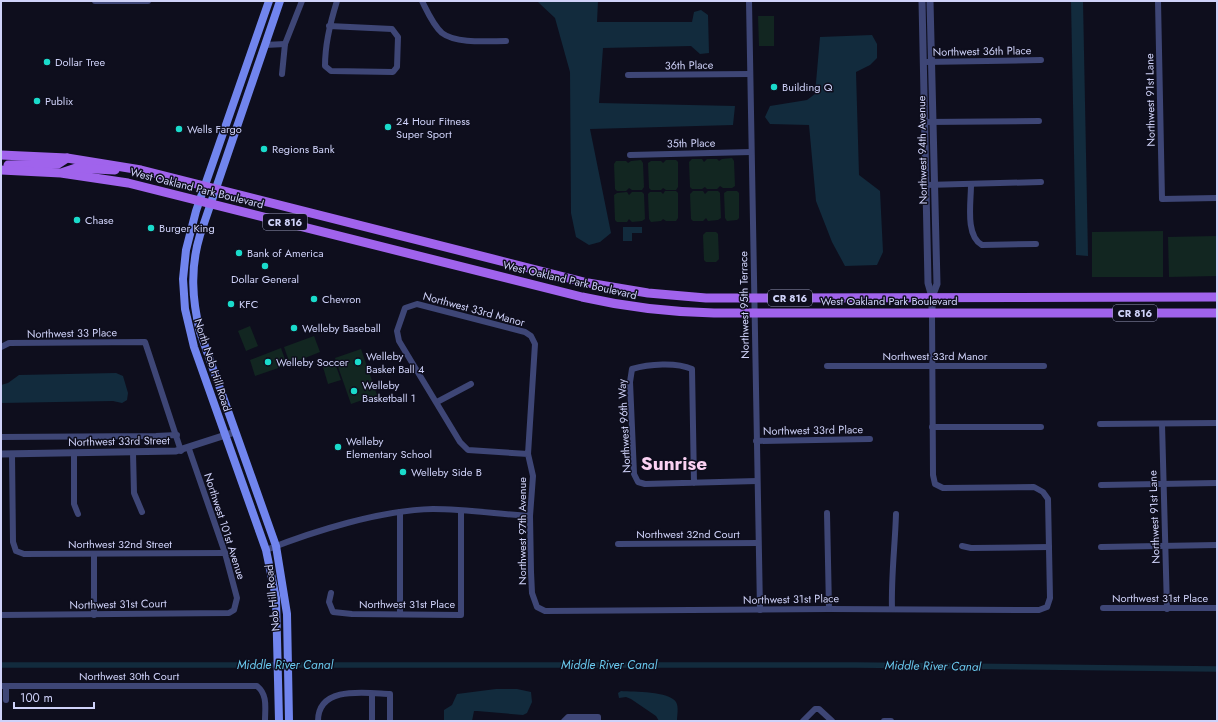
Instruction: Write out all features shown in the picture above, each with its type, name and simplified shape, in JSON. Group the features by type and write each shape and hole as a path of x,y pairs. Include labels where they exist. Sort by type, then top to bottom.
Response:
{"main road":[{"name":"North Nob Hill Road","path":"266,550 194,347 185,309 183,279 186,250 201,200 269,1"},
{"name":"North Nob Hill Road","path":"276,546 200,332 193,294 195,251 280,1"},
{"name":"West Oakland Park Boulevard","path":"1,155 67,158 125,167 206,185 601,286 678,296 755,298 1217,297"},
{"path":"1,166 58,164 67,158"},
{"path":"61,173 76,168 118,170 125,167"},
{"name":"West Oakland Park Boulevard","path":"1,170 61,173 128,183 211,202 605,302 666,311 754,313 1217,313"},
{"name":"Nob Hill Road","path":"276,546 285,597 289,721"},
{"name":"Nob Hill Road","path":"266,550 276,598 279,721"}],"street":[{"path":"94,1 148,1"},
{"path":"282,74 285,44 302,1"},
{"path":"329,26 392,28 398,37 397,67 393,72 331,71 325,66 325,53 329,26 337,1"},
{"path":"422,1 434,23 442,33 451,38 459,40 506,41"},
{"name":"Northwest 95th Terrace","path":"749,1 760,610"},
{"name":"Northwest 94th Avenue","path":"922,1 933,123 937,284 932,297"},
{"name":"Northwest 94th Avenue","path":"930,1 925,122 928,283 932,297 931,366 933,475 935,484 942,488 1034,487 1043,492 1048,499 1049,547"},
{"name":"Northwest 91st Lane","path":"1158,1 1162,199 1217,198"},
{"path":"265,45 285,44"},
{"name":"Northwest 36th Place","path":"927,62 1041,60"},
{"name":"36th Place","path":"628,75 750,74"},
{"path":"925,122 1039,121"},
{"name":"35th Place","path":"630,154 751,152"},
{"path":"926,184 1041,182"},
{"path":"970,184 971,232 975,241 982,245 1036,244"},
{"name":"Northwest 33rd Manor","path":"437,402 397,336 405,308 417,304 525,332 531,336"},
{"name":"Northwest 97th Avenue","path":"531,336 535,344 528,454 532,476 530,572 532,593 537,607"},
{"name":"Northwest 33 Place","path":"1,347 9,343 144,342 177,435"},
{"name":"Northwest 96th Way","path":"682,364 692,369 694,483 646,484 638,482 634,474 630,382 632,369 682,364"},
{"name":"Northwest 33rd Manor","path":"827,366 1044,366"},
{"path":"472,384 437,402 460,442 468,450 528,454"},
{"path":"1100,424 1217,423"},
{"name":"Northwest 91st Lane","path":"1162,424 1167,609"},
{"path":"932,427 1041,427"},
{"name":"Northwest 33rd Street","path":"1,454 181,451 235,432"},
{"path":"177,435 181,451"},
{"name":"Northwest 33rd Street","path":"1,437 177,435"},
{"name":"Northwest 33rd Place","path":"756,441 870,439"},
{"name":"Northwest 101st Avenue","path":"189,449 225,553 237,598 234,610"},
{"path":"74,453 74,504 78,514"},
{"path":"133,453 134,493 142,512"},
{"name":"Northwest 32nd Street","path":"12,454 13,542 16,551 24,554 225,553"},
{"path":"694,483 757,481"},
{"path":"1101,485 1217,483"},
{"path":"266,550 346,524 400,512 434,509 530,516"},
{"name":"Northwest 31st Place","path":"331,593 329,602 333,612 352,614 461,615 461,511"},
{"path":"400,512 400,614"},
{"path":"827,513 829,609"},
{"path":"892,609 891,576 895,556 896,514"},
{"name":"Northwest 32nd Court","path":"618,544 758,543"},
{"path":"1101,547 1217,545"},
{"path":"962,546 970,548 1049,547"},
{"name":"Northwest 31st Place","path":"537,607 545,611 829,609 1039,610 1047,607 1050,598 1049,547"},
{"path":"94,554 94,614"},
{"name":"Northwest 31st Place","path":"1103,608 1217,608"},
{"name":"Northwest 31st Court","path":"1,615 229,613 234,610"},
{"path":"3,686 6,700"},
{"name":"Northwest 30th Court","path":"3,686 257,686 262,690 265,697 265,721"},
{"path":"318,721 318,714 323,704 332,697 354,693 390,694 390,721"},
{"path":"372,694 372,721"},
{"path":"803,721 815,709 819,709 832,721"},
{"path":"564,721 568,717 598,717 598,721"},
{"path":"884,721 891,721"}],"green space":[{"path":"758,16 774,16 774,46 759,46"},
{"path":"732,158 734,161 735,186 732,188 723,188 720,186 717,189 707,189 705,187 702,189 692,189 690,187 689,162 692,159 702,159 704,162 707,159 717,159 719,161 722,159"},
{"path":"641,160 643,163 644,187 642,190 632,190 629,188 626,191 617,191 615,189 614,164 616,161 626,161 628,163 631,161"},
{"path":"666,160 676,160 678,162 678,187 676,190 666,190 663,188 661,190 651,190 649,188 648,163 651,161 661,161 663,163"},
{"path":"665,191 676,191 678,193 678,218 676,221 666,221 663,219 661,221 651,222 649,219 648,194 650,192 661,192 663,194"},
{"path":"693,191 703,191 705,194 708,191 718,191 720,193 721,218 718,220 708,221 706,218 703,221 693,221 691,219 690,194"},
{"path":"727,191 737,191 739,193 739,218 737,220 727,221 725,218 724,193"},
{"path":"627,192 629,195 632,192 642,192 644,194 645,219 642,221 632,222 629,219 627,222 617,222 615,220 614,195 617,193"},
{"path":"1163,231 1163,277 1092,277 1092,232"},
{"path":"706,232 716,232 718,234 719,259 716,262 706,262 704,260 703,235"},
{"path":"1217,236 1217,276 1169,277 1168,237"},
{"name":"Welleby Soccer","path":"250,326 258,346 246,351 238,331"},
{"name":"Welleby Soccer","path":"314,336 320,352 290,364 284,347"},
{"name":"Welleby Soccer","path":"281,348 287,365 255,376 250,360"},
{"path":"361,349 377,395 351,404 335,358"},
{"path":"335,363 341,380 328,384 323,367"}],"water":[{"path":"491,1 598,1 597,22 692,22 694,12 701,10 708,15 709,53 700,54 691,46 603,48 599,103 735,106 733,125 590,129 611,233 600,242 589,245 576,237 571,213 570,72 555,18 538,2"},
{"path":"1071,1 1083,1 1088,256 1076,255"},
{"path":"872,35 877,44 877,58 870,65 856,72 859,175 880,191 883,252 877,265 845,266 832,242 816,201 809,125 770,124 765,117 770,106 807,100 815,94 820,37"},
{"path":"623,227 642,227 642,233 632,233 632,241 623,241"},
{"path":"116,373 123,376 128,393 127,400 122,403 113,401 1,403 1,385 8,383 19,375"},
{"path":"496,689 517,689 531,692 532,702 527,713 523,715 474,711 472,721 444,721 444,710 452,705 457,694"},
{"path":"621,691 659,694 672,698 676,702 677,706 677,721 659,721 656,716 631,699 626,697 619,698 618,693"}],"waterway":[{"name":"Middle River Canal","path":"1,665 856,665 1217,669"}],"place":[{"name":"Dollar Tree","path":"47,62"},
{"name":"Building Q","path":"774,87"},
{"name":"Publix","path":"37,101"},
{"name":"24 Hour Fitness Super Sport","path":"388,127"},
{"name":"Wells Fargo","path":"179,129"},
{"name":"Regions Bank","path":"264,149"},
{"name":"Chase","path":"77,220"},
{"name":"Burger King","path":"151,228"},
{"name":"Bank of America","path":"239,253"},
{"name":"Dollar General","path":"265,266"},
{"name":"Chevron","path":"314,299"},
{"name":"KFC","path":"231,304"},
{"name":"Welleby Baseball","path":"294,328"},
{"name":"Welleby Soccer","path":"268,362"},
{"name":"Welleby Basket Ball 4","path":"358,362"},
{"name":"Welleby Basketball 1","path":"354,391"},
{"name":"Welleby Elementary School","path":"338,447"},
{"name":"Welleby Side B","path":"403,472"}],"district":[{"name":"Sunrise","path":"674,463"}]}
